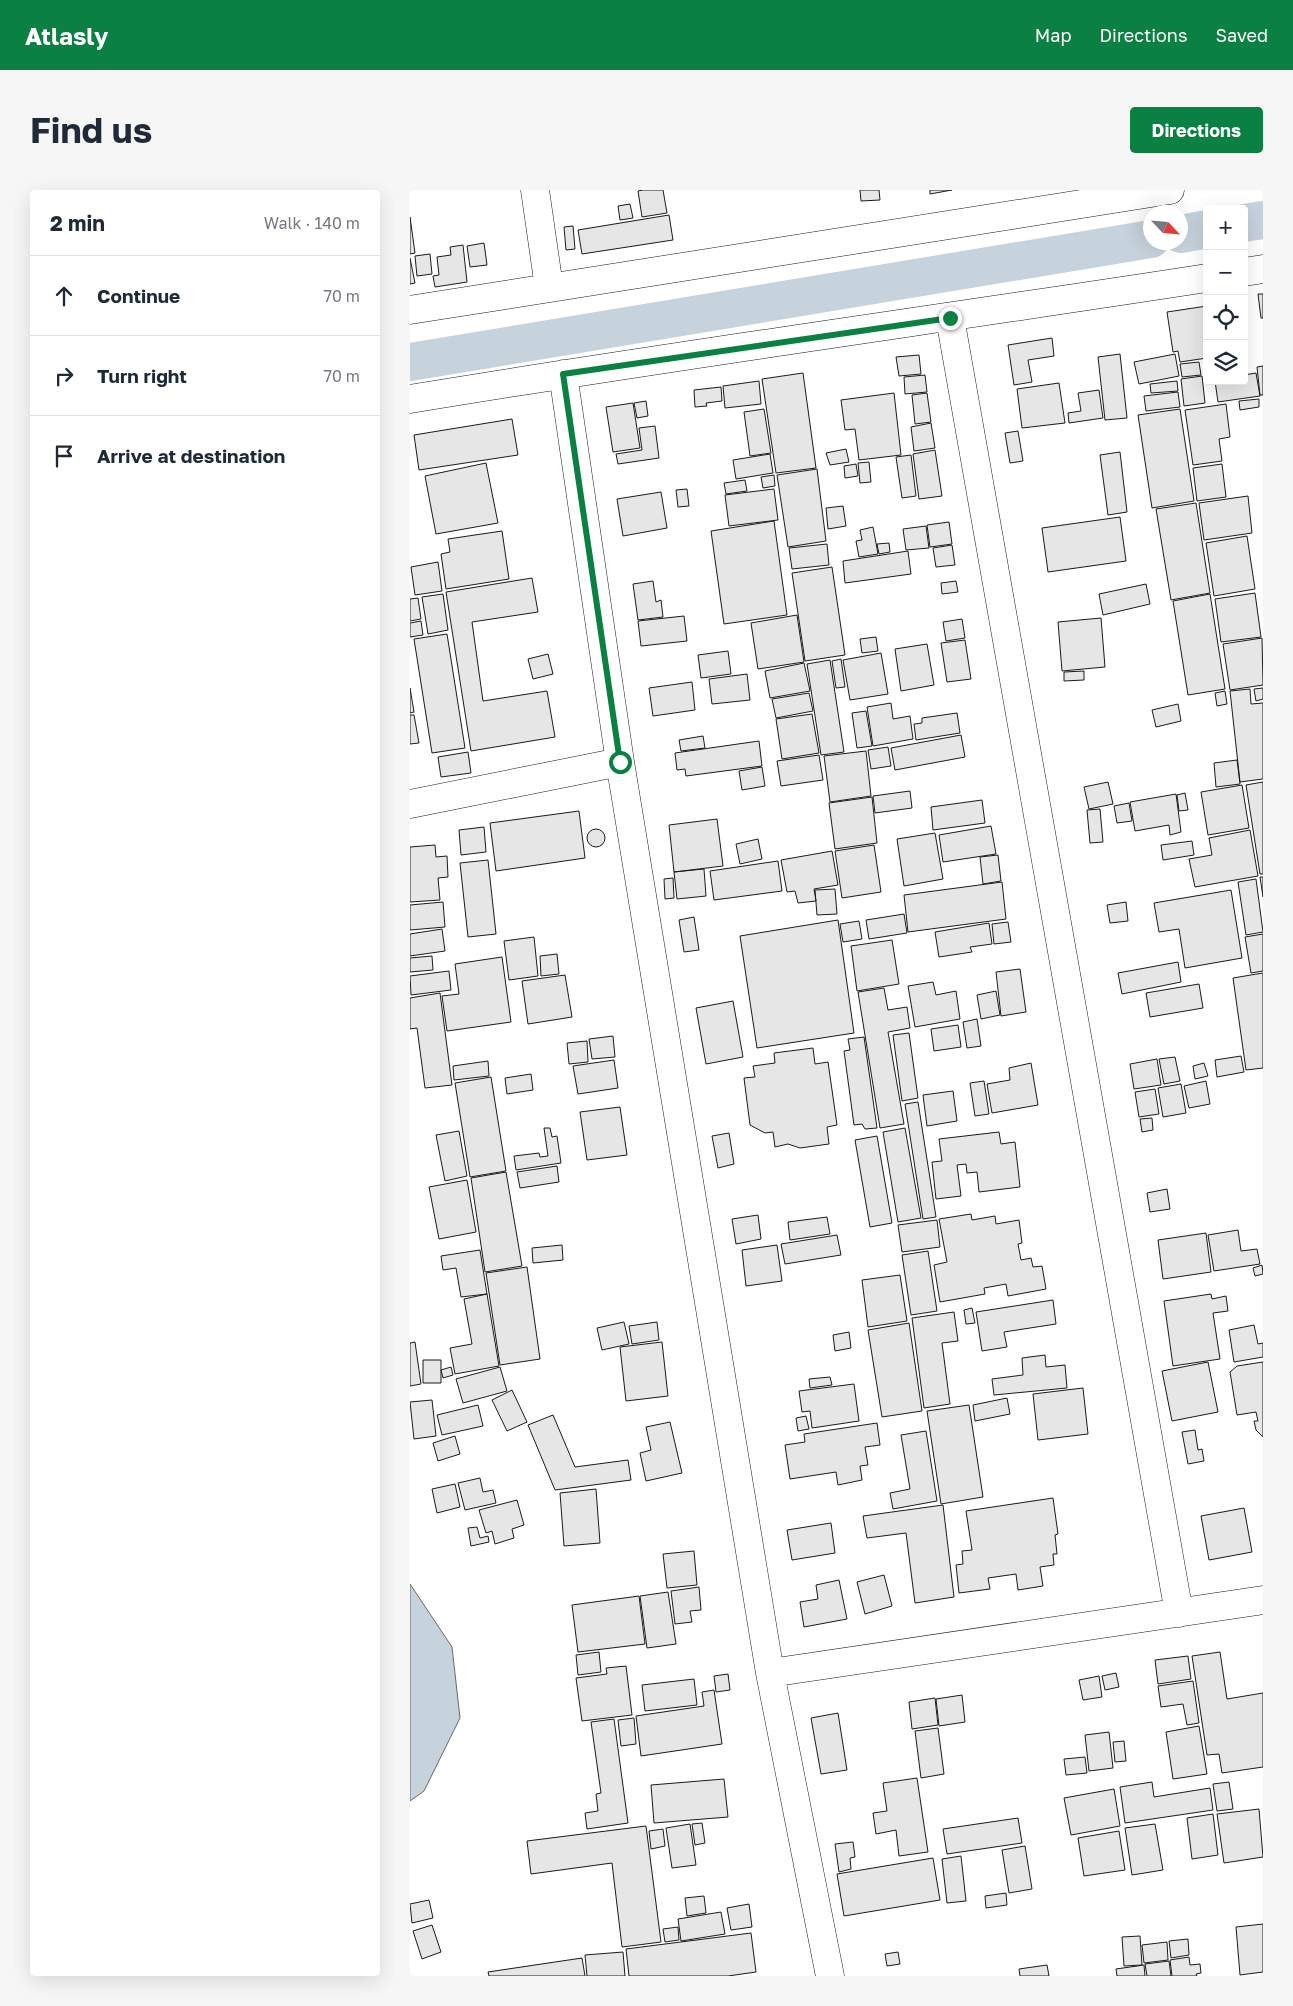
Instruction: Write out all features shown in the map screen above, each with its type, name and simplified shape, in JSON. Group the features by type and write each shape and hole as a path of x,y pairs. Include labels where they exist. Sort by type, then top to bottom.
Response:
{"street":[{"path":"535,190 550,287"},
{"path":"410,310 1170,190"},
{"path":"1248,271 1263,269"},
{"path":"410,399 563,374 950,318 1203,279"},
{"path":"950,318 1179,1613"},
{"path":"563,374 620,762 770,1673 830,1976"},
{"path":"410,804 620,762"},
{"path":"770,1673 1263,1600"}],"shaded area":[{"path":"410,1584 452,1647 460,1718 424,1791 410,1801"}],"building":[{"path":"663,190 667,213 642,217 638,191"},
{"path":"860,190 879,190 880,200 861,201"},
{"path":"930,190 952,190 930,194"},
{"path":"630,204 633,218 620,220 618,206"},
{"path":"669,215 673,240 582,254 578,230"},
{"path":"410,217 415,253 410,254"},
{"path":"573,226 575,249 566,250 564,227"},
{"path":"484,243 487,265 470,267 467,246"},
{"path":"463,245 467,282 435,287 433,276 439,275 437,257 451,255 450,247"},
{"path":"430,254 432,274 417,276 415,256"},
{"path":"410,258 415,283 410,284"},
{"path":"1258,294 1263,294 1263,318 1261,318"},
{"path":"1203,307 1203,359 1180,362 1178,351 1173,352 1167,312"},
{"path":"1052,338 1054,356 1028,360 1032,382 1014,385 1008,345"},
{"path":"1120,354 1127,418 1105,420 1098,357"},
{"path":"1175,354 1179,376 1139,384 1134,362"},
{"path":"919,355 921,374 899,376 896,357"},
{"path":"1199,362 1201,375 1182,377 1180,364"},
{"path":"1263,366 1263,395 1260,395 1257,367"},
{"path":"803,373 816,468 776,473 762,379"},
{"path":"1256,373 1260,396 1218,402 1216,385 1248,385 1248,374"},
{"path":"925,375 927,392 905,394 904,377"},
{"path":"1202,376 1205,403 1184,406 1181,379"},
{"path":"759,381 761,404 725,408 723,386"},
{"path":"1177,381 1178,391 1151,393 1150,384"},
{"path":"1059,383 1065,423 1022,428 1017,389"},
{"path":"721,387 722,401 706,403 707,406 695,407 694,390"},
{"path":"1099,390 1103,418 1069,423 1068,413 1081,411 1078,393"},
{"path":"1178,392 1180,407 1146,411 1144,396"},
{"path":"894,393 901,455 859,460 855,429 845,430 841,400"},
{"path":"927,393 931,422 915,424 912,395"},
{"path":"1259,399 1259,407 1240,410 1239,401"},
{"path":"646,401 648,416 637,418 634,403"},
{"path":"633,403 640,448 613,452 606,407"},
{"path":"1226,404 1230,437 1219,439 1222,461 1193,465 1185,410"},
{"path":"764,409 771,453 750,456 744,412"},
{"path":"1180,409 1194,501 1152,508 1138,415"},
{"path":"512,419 518,455 419,470 414,435"},
{"path":"931,423 935,448 914,451 911,427"},
{"path":"655,426 659,458 618,464 616,454 642,450 639,428"},
{"path":"1018,431 1023,461 1010,463 1005,433"},
{"path":"846,449 849,462 830,465 826,453"},
{"path":"935,450 942,496 919,499 913,454"},
{"path":"1120,452 1127,512 1108,515 1100,455"},
{"path":"770,454 773,473 736,479 733,460"},
{"path":"911,455 916,496 902,498 896,457"},
{"path":"869,462 871,482 860,483 858,463"},
{"path":"486,463 498,523 436,534 425,476"},
{"path":"856,464 858,476 845,478 844,466"},
{"path":"1222,464 1226,497 1197,501 1193,468"},
{"path":"817,469 826,541 788,547 777,475"},
{"path":"774,475 775,486 763,488 761,477"},
{"path":"745,480 747,491 726,494 724,483"},
{"path":"687,489 689,506 678,507 676,490"},
{"path":"774,489 778,520 729,526 725,495"},
{"path":"661,492 667,528 623,536 617,499"},
{"path":"1248,496 1252,533 1204,540 1199,503"},
{"path":"1196,503 1210,593 1171,600 1156,509"},
{"path":"843,506 846,526 828,529 826,508"},
{"path":"1120,517 1126,561 1048,572 1042,528"},
{"path":"774,521 787,615 724,624 711,531"},
{"path":"949,522 952,544 930,547 927,525"},
{"path":"926,526 929,548 906,550 903,529"},
{"path":"873,527 878,554 859,557 856,541 862,540 860,530"},
{"path":"502,531 509,579 446,589 441,554 450,552 448,539"},
{"path":"1247,536 1255,589 1214,596 1206,543"},
{"path":"889,543 890,552 879,554 877,544"},
{"path":"827,544 829,565 792,569 789,548"},
{"path":"952,545 955,565 936,567 933,548"},
{"path":"908,551 911,574 845,583 843,561"},
{"path":"438,562 442,591 415,595 411,567"},
{"path":"832,567 845,655 805,661 792,573"},
{"path":"532,578 538,612 472,622 483,701 547,691 555,737 471,751 446,592"},
{"path":"653,581 656,602 661,600 663,617 638,620 633,584"},
{"path":"956,581 958,592 942,594 941,583"},
{"path":"1146,584 1150,604 1103,615 1099,594"},
{"path":"1255,593 1261,637 1221,642 1215,599"},
{"path":"443,594 448,630 428,634 422,597"},
{"path":"1210,594 1225,689 1188,695 1173,601"},
{"path":"418,598 421,619 410,621 410,599"},
{"path":"797,615 804,662 758,669 751,623"},
{"path":"684,616 687,641 641,646 638,621"},
{"path":"1101,618 1105,667 1062,671 1058,622"},
{"path":"962,619 965,638 946,641 943,622"},
{"path":"421,621 423,635 410,637 410,623"},
{"path":"447,634 465,748 432,753 414,639"},
{"path":"876,637 878,651 862,653 860,639"},
{"path":"1262,638 1263,685 1230,690 1223,644"},
{"path":"965,640 971,679 947,682 941,643"},
{"path":"927,644 934,685 901,691 895,649"},
{"path":"728,651 731,674 701,678 698,655"},
{"path":"881,653 888,694 850,700 843,660"},
{"path":"548,654 553,674 533,679 528,659"},
{"path":"841,659 845,687 836,688 832,661"},
{"path":"830,660 844,752 821,755 807,664"},
{"path":"804,663 810,691 770,698 765,671"},
{"path":"1084,671 1084,680 1064,681 1064,672"},
{"path":"747,674 750,700 712,704 709,679"},
{"path":"692,682 695,710 653,716 649,688"},
{"path":"410,688 414,712 410,713"},
{"path":"1263,688 1263,699 1256,701 1254,689"},
{"path":"1250,689 1251,704 1263,703 1263,779 1240,782 1230,691"},
{"path":"1225,691 1227,704 1217,706 1215,693"},
{"path":"809,693 813,711 776,718 772,699"},
{"path":"891,703 893,719 910,716 913,739 873,746 867,707"},
{"path":"1178,704 1181,721 1156,727 1152,710"},
{"path":"866,711 872,746 857,748 852,713"},
{"path":"957,713 960,733 916,740 914,724 922,723 922,718"},
{"path":"812,714 819,753 782,759 776,719"},
{"path":"410,715 414,715 419,743 410,744"},
{"path":"961,735 965,757 895,770 891,748"},
{"path":"703,736 705,748 681,751 679,740"},
{"path":"759,741 762,766 686,776 685,769 677,770 675,753"},
{"path":"888,747 891,766 871,769 868,750"},
{"path":"866,751 871,796 830,802 824,756"},
{"path":"468,752 471,773 441,777 438,757"},
{"path":"819,755 823,780 781,786 777,761"},
{"path":"1237,760 1240,784 1216,787 1214,763"},
{"path":"762,767 765,786 742,790 739,771"},
{"path":"1108,782 1113,804 1089,809 1084,787"},
{"path":"1263,782 1263,874 1260,874 1246,785"},
{"path":"1242,785 1249,828 1208,835 1201,792"},
{"path":"910,791 912,808 875,813 873,796"},
{"path":"1185,793 1188,810 1179,811 1177,795"},
{"path":"1176,794 1181,832 1170,835 1169,825 1135,831 1130,802"},
{"path":"872,797 877,843 835,849 829,803"},
{"path":"982,800 985,823 933,830 931,807"},
{"path":"1129,803 1132,821 1117,823 1114,806"},
{"path":"1100,809 1103,842 1090,843 1087,810"},
{"path":"579,811 585,858 496,871 490,823"},
{"path":"717,819 723,866 674,872 669,825"},
{"path":"991,826 996,854 943,862 939,835"},
{"path":"484,827 486,852 461,855 459,830"},
{"path":"592,829 600,829 605,834 603,845 592,847 587,842 587,834"},
{"path":"1250,830 1258,876 1195,887 1189,859 1212,855 1209,838"},
{"path":"935,833 943,879 904,886 897,839"},
{"path":"758,839 762,859 740,864 736,844"},
{"path":"1192,841 1194,855 1163,860 1161,845"},
{"path":"435,845 436,857 447,856 448,877 438,878 440,900 410,902 410,847"},
{"path":"874,845 881,892 842,898 835,851"},
{"path":"832,851 838,885 814,889 816,901 798,903 795,891 787,892 781,860"},
{"path":"998,855 1001,881 983,884 980,857"},
{"path":"488,860 496,934 468,937 460,863"},
{"path":"778,861 782,891 714,900 710,871"},
{"path":"704,869 706,896 677,899 674,872"},
{"path":"1260,877 1263,877 1263,897"},
{"path":"673,878 674,898 665,899 664,879"},
{"path":"1256,879 1263,932 1246,935 1238,882"},
{"path":"1002,882 1006,919 908,932 904,895"},
{"path":"835,889 837,914 817,915 815,890"},
{"path":"1231,890 1242,958 1185,968 1179,929 1159,932 1154,903"},
{"path":"443,902 445,927 410,930 410,905"},
{"path":"1126,902 1128,921 1110,923 1107,905"},
{"path":"904,914 907,933 869,939 866,920"},
{"path":"694,917 699,950 684,952 679,920"},
{"path":"838,920 854,1033 757,1048 740,936"},
{"path":"859,921 862,939 843,942 840,924"},
{"path":"1008,922 1011,942 994,944 992,924"},
{"path":"989,923 992,944 970,947 972,952 939,957 935,932"},
{"path":"442,929 445,951 410,956 410,934"},
{"path":"1263,934 1263,971 1251,973 1245,937"},
{"path":"534,937 538,976 509,980 504,941"},
{"path":"892,940 899,984 857,991 851,946"},
{"path":"557,954 559,974 541,976 540,956"},
{"path":"432,956 433,970 410,972 410,958"},
{"path":"502,957 511,1022 447,1031 442,996 459,994 455,964"},
{"path":"1178,962 1181,982 1122,994 1118,973"},
{"path":"1020,969 1026,1012 1001,1016 996,972"},
{"path":"449,971 451,990 411,995 410,976"},
{"path":"1263,973 1263,1068 1246,1070 1233,978"},
{"path":"565,975 572,1017 528,1024 522,981"},
{"path":"933,982 936,995 956,991 960,1019 915,1027 908,986"},
{"path":"1199,984 1203,1008 1150,1017 1146,993"},
{"path":"884,988 888,1010 907,1007 910,1028 888,1032 904,1124 880,1128 858,992"},
{"path":"996,991 1000,1015 981,1019 977,995"},
{"path":"440,993 452,1085 425,1088 417,1028 410,1029 410,998"},
{"path":"733,1001 743,1057 706,1064 696,1008"},
{"path":"977,1019 981,1046 967,1048 963,1022"},
{"path":"958,1025 961,1047 934,1051 931,1029"},
{"path":"909,1033 918,1098 902,1101 893,1035"},
{"path":"613,1036 615,1057 592,1059 589,1039"},
{"path":"864,1037 877,1128 865,1129 862,1124 854,1125 844,1051 850,1050 848,1039"},
{"path":"587,1041 588,1062 569,1064 567,1043"},
{"path":"813,1048 815,1064 828,1062 837,1125 827,1127 829,1144 800,1148 788,1144 775,1147 773,1132 765,1133 750,1125 744,1078 755,1077 753,1066 775,1063 774,1053"},
{"path":"1241,1056 1244,1072 1217,1077 1215,1060"},
{"path":"1175,1057 1180,1081 1164,1084 1159,1059"},
{"path":"1157,1059 1161,1085 1134,1089 1130,1064"},
{"path":"614,1060 618,1088 578,1094 573,1066"},
{"path":"488,1061 489,1076 454,1080 453,1066"},
{"path":"1031,1063 1038,1105 992,1113 987,1084 1010,1080 1009,1068"},
{"path":"1204,1063 1208,1076 1195,1079 1193,1066"},
{"path":"531,1074 533,1090 507,1094 505,1078"},
{"path":"491,1077 506,1171 470,1177 455,1083"},
{"path":"984,1081 989,1114 975,1116 970,1083"},
{"path":"1206,1081 1210,1104 1189,1108 1184,1086"},
{"path":"1181,1084 1186,1113 1163,1117 1158,1088"},
{"path":"1155,1089 1159,1114 1139,1117 1135,1092"},
{"path":"953,1091 957,1121 927,1126 923,1095"},
{"path":"918,1102 936,1217 923,1219 905,1104"},
{"path":"620,1107 627,1155 587,1160 580,1112"},
{"path":"1152,1118 1153,1130 1142,1132 1140,1119"},
{"path":"544,1128 550,1128 552,1137 557,1136 561,1163 516,1170 514,1156 539,1153 540,1157 548,1156"},
{"path":"905,1128 921,1218 898,1222 883,1132"},
{"path":"459,1131 467,1176 445,1181 436,1135"},
{"path":"999,1132 1001,1144 1015,1142 1020,1187 979,1192 977,1172 967,1173 966,1164 957,1165 961,1196 936,1199 932,1162 942,1161 939,1139"},
{"path":"729,1133 734,1164 718,1168 712,1136"},
{"path":"877,1136 892,1223 870,1227 855,1140"},
{"path":"557,1166 559,1182 520,1188 517,1172"},
{"path":"506,1172 522,1266 485,1272 471,1178"},
{"path":"467,1180 476,1232 439,1239 429,1187"},
{"path":"1167,1189 1170,1209 1150,1212 1147,1193"},
{"path":"971,1214 972,1220 995,1216 996,1224 1019,1220 1022,1243 1018,1244 1021,1260 1031,1258 1033,1267 1042,1266 1046,1289 1008,1296 1006,1284 984,1288 985,1294 940,1302 934,1265 947,1262 939,1219"},
{"path":"758,1215 761,1239 736,1244 732,1219"},
{"path":"827,1217 830,1234 790,1240 788,1222"},
{"path":"937,1220 940,1247 902,1252 898,1225"},
{"path":"1238,1230 1241,1251 1257,1249 1260,1264 1214,1271 1208,1235"},
{"path":"1206,1233 1211,1272 1163,1279 1158,1240"},
{"path":"837,1235 841,1255 785,1264 781,1244"},
{"path":"562,1245 563,1260 533,1263 532,1248"},
{"path":"777,1245 782,1281 746,1286 742,1250"},
{"path":"480,1250 487,1294 461,1297 456,1268 443,1270 441,1256"},
{"path":"928,1251 937,1311 911,1315 902,1255"},
{"path":"1262,1265 1263,1274 1255,1276 1253,1268"},
{"path":"527,1267 540,1359 500,1365 486,1273"},
{"path":"900,1275 907,1321 868,1327 862,1280"},
{"path":"487,1294 499,1366 455,1374 450,1348 472,1344 464,1299"},
{"path":"1211,1294 1212,1299 1226,1296 1228,1311 1213,1313 1220,1359 1173,1366 1164,1301"},
{"path":"1053,1300 1056,1324 1004,1332 1007,1347 982,1351 976,1312"},
{"path":"972,1308 975,1323 966,1324 964,1310"},
{"path":"954,1312 958,1341 942,1343 950,1404 924,1408 912,1318"},
{"path":"624,1322 629,1344 602,1350 597,1328"},
{"path":"657,1322 659,1340 632,1344 629,1326"},
{"path":"909,1323 922,1411 882,1417 868,1330"},
{"path":"1254,1325 1258,1344 1263,1343 1263,1357 1234,1362 1229,1330"},
{"path":"849,1332 851,1348 835,1351 833,1335"},
{"path":"415,1342 421,1384 410,1386 410,1343"},
{"path":"662,1342 668,1396 626,1401 620,1347"},
{"path":"1045,1355 1046,1367 1065,1365 1067,1388 994,1395 992,1379 1023,1375 1022,1358"},
{"path":"423,1360 441,1360 441,1383 423,1383"},
{"path":"1208,1362 1218,1412 1172,1421 1162,1371"},
{"path":"1263,1362 1263,1437 1256,1430 1254,1421 1258,1421 1256,1412 1237,1415 1230,1372 1237,1366"},
{"path":"451,1367 453,1375 443,1378 441,1370"},
{"path":"500,1367 507,1391 463,1403 456,1379"},
{"path":"830,1377 832,1385 810,1388 809,1379"},
{"path":"854,1384 859,1421 812,1428 810,1411 802,1412 799,1391"},
{"path":"1083,1388 1088,1434 1038,1440 1033,1394"},
{"path":"512,1390 527,1422 507,1431 492,1400"},
{"path":"1007,1398 1010,1414 975,1421 973,1405"},
{"path":"432,1400 436,1436 414,1439 410,1402"},
{"path":"478,1405 483,1426 442,1435 437,1415"},
{"path":"969,1405 983,1497 941,1504 927,1411"},
{"path":"553,1415 575,1467 628,1460 631,1480 555,1490 528,1425"},
{"path":"806,1416 809,1429 798,1431 796,1418"},
{"path":"670,1422 682,1473 646,1481 640,1453 651,1450 646,1427"},
{"path":"877,1423 880,1445 865,1447 868,1465 860,1466 862,1480 838,1485 836,1472 790,1479 785,1445 805,1442 804,1434"},
{"path":"1195,1430 1198,1450 1202,1449 1204,1461 1188,1464 1182,1432"},
{"path":"926,1431 937,1501 893,1509 890,1493 910,1489 901,1435"},
{"path":"455,1436 460,1454 438,1461 433,1443"},
{"path":"480,1478 483,1492 493,1490 496,1503 465,1510 458,1483"},
{"path":"455,1484 460,1507 437,1513 432,1489"},
{"path":"596,1489 600,1543 564,1546 560,1493"},
{"path":"1053,1498 1058,1534 1055,1535 1057,1554 1053,1554 1054,1565 1040,1567 1043,1586 1018,1590 1016,1574 988,1578 990,1589 959,1593 956,1565 963,1564 962,1551 972,1550 966,1511"},
{"path":"517,1500 524,1525 512,1529 514,1538 495,1544 492,1531 486,1533 479,1510"},
{"path":"943,1505 954,1597 915,1603 906,1533 867,1538 863,1516"},
{"path":"1244,1508 1252,1552 1209,1560 1201,1516"},
{"path":"831,1523 835,1553 792,1560 787,1530"},
{"path":"477,1527 480,1538 488,1536 489,1542 471,1546 468,1528"},
{"path":"694,1551 697,1585 667,1588 663,1554"},
{"path":"884,1575 892,1606 865,1614 857,1582"},
{"path":"839,1580 847,1619 804,1627 800,1602 818,1599 816,1585"},
{"path":"699,1587 701,1610 690,1611 692,1622 675,1624 671,1591"},
{"path":"668,1592 676,1644 647,1648 640,1596"},
{"path":"639,1596 645,1644 578,1652 572,1605"},
{"path":"599,1652 601,1672 578,1675 576,1655"},
{"path":"1220,1652 1227,1699 1263,1693 1263,1767 1222,1773 1219,1754 1207,1755 1192,1656"},
{"path":"1188,1656 1191,1679 1158,1684 1155,1660"},
{"path":"626,1666 632,1715 582,1721 576,1678 607,1674 606,1668"},
{"path":"1116,1673 1119,1687 1105,1690 1102,1676"},
{"path":"728,1674 730,1690 716,1692 714,1676"},
{"path":"1099,1676 1102,1697 1083,1700 1079,1680"},
{"path":"694,1679 697,1705 645,1711 642,1685"},
{"path":"1193,1681 1199,1723 1187,1725 1183,1704 1161,1707 1158,1686"},
{"path":"714,1690 722,1744 641,1756 636,1716 704,1706 702,1692"},
{"path":"962,1695 965,1722 939,1726 936,1699"},
{"path":"935,1698 938,1725 912,1729 909,1702"},
{"path":"838,1713 847,1770 821,1774 811,1718"},
{"path":"634,1718 636,1744 621,1746 618,1720"},
{"path":"614,1719 628,1823 587,1829 585,1813 598,1811 596,1794 601,1793 591,1722"},
{"path":"1199,1726 1207,1774 1173,1779 1166,1732"},
{"path":"938,1728 944,1774 921,1778 915,1731"},
{"path":"1109,1732 1113,1768 1089,1771 1085,1735"},
{"path":"1124,1741 1126,1761 1115,1762 1113,1742"},
{"path":"1085,1757 1087,1773 1066,1775 1064,1759"},
{"path":"917,1778 928,1852 899,1856 896,1830 876,1834 873,1813 887,1811 883,1783"},
{"path":"724,1779 728,1817 654,1823 651,1785"},
{"path":"1152,1782 1154,1797 1210,1788 1213,1810 1125,1823 1120,1787"},
{"path":"1229,1782 1233,1809 1217,1811 1213,1784"},
{"path":"1114,1789 1120,1826 1071,1835 1064,1798"},
{"path":"1259,1809 1263,1857 1224,1863 1217,1814"},
{"path":"1213,1814 1218,1855 1192,1859 1187,1818"},
{"path":"1018,1818 1022,1843 947,1854 943,1829"},
{"path":"702,1823 705,1843 695,1845 692,1824"},
{"path":"690,1824 696,1865 672,1868 666,1828"},
{"path":"1155,1824 1163,1870 1132,1875 1125,1828"},
{"path":"646,1826 661,1942 622,1947 612,1863 531,1874 527,1841"},
{"path":"663,1829 665,1846 651,1849 649,1831"},
{"path":"1119,1831 1125,1870 1084,1876 1078,1838"},
{"path":"853,1842 855,1857 850,1858 851,1869 839,1872 835,1844"},
{"path":"1025,1846 1032,1889 1009,1893 1002,1850"},
{"path":"961,1856 966,1901 947,1903 942,1859"},
{"path":"933,1858 940,1900 844,1916 837,1874"},
{"path":"1006,1893 1007,1905 986,1908 985,1896"},
{"path":"704,1896 706,1913 687,1916 685,1898"},
{"path":"429,1900 433,1918 412,1923 410,1904"},
{"path":"749,1904 752,1927 731,1930 727,1908"},
{"path":"721,1912 725,1934 681,1941 678,1919"},
{"path":"1263,1924 1263,1972 1240,1975 1236,1927"},
{"path":"432,1925 441,1952 422,1959 413,1931"},
{"path":"678,1927 679,1940 665,1942 663,1929"},
{"path":"751,1933 756,1972 728,1976 629,1976 626,1949"},
{"path":"1140,1936 1142,1965 1124,1966 1122,1937"},
{"path":"1188,1939 1189,1955 1171,1958 1169,1941"},
{"path":"1167,1942 1168,1960 1144,1963 1142,1945"},
{"path":"623,1952 625,1976 587,1976 585,1955"},
{"path":"898,1952 900,1964 887,1966 885,1954"},
{"path":"1189,1957 1190,1965 1200,1964 1201,1973 1196,1974 1197,1976 1172,1976 1170,1960"},
{"path":"582,1958 585,1976 489,1976 488,1972"},
{"path":"1169,1961 1171,1976 1147,1976 1145,1964"},
{"path":"1047,1965 1049,1976 1020,1976 1019,1969"},
{"path":"1144,1965 1145,1976 1117,1976 1116,1969"}],"waterway":[{"path":"1248,222 1263,220"},
{"path":"1188,233 1203,230"},
{"path":"410,362 1143,240"}],"route":[{"path":"620,762 563,374 950,318"}]}
